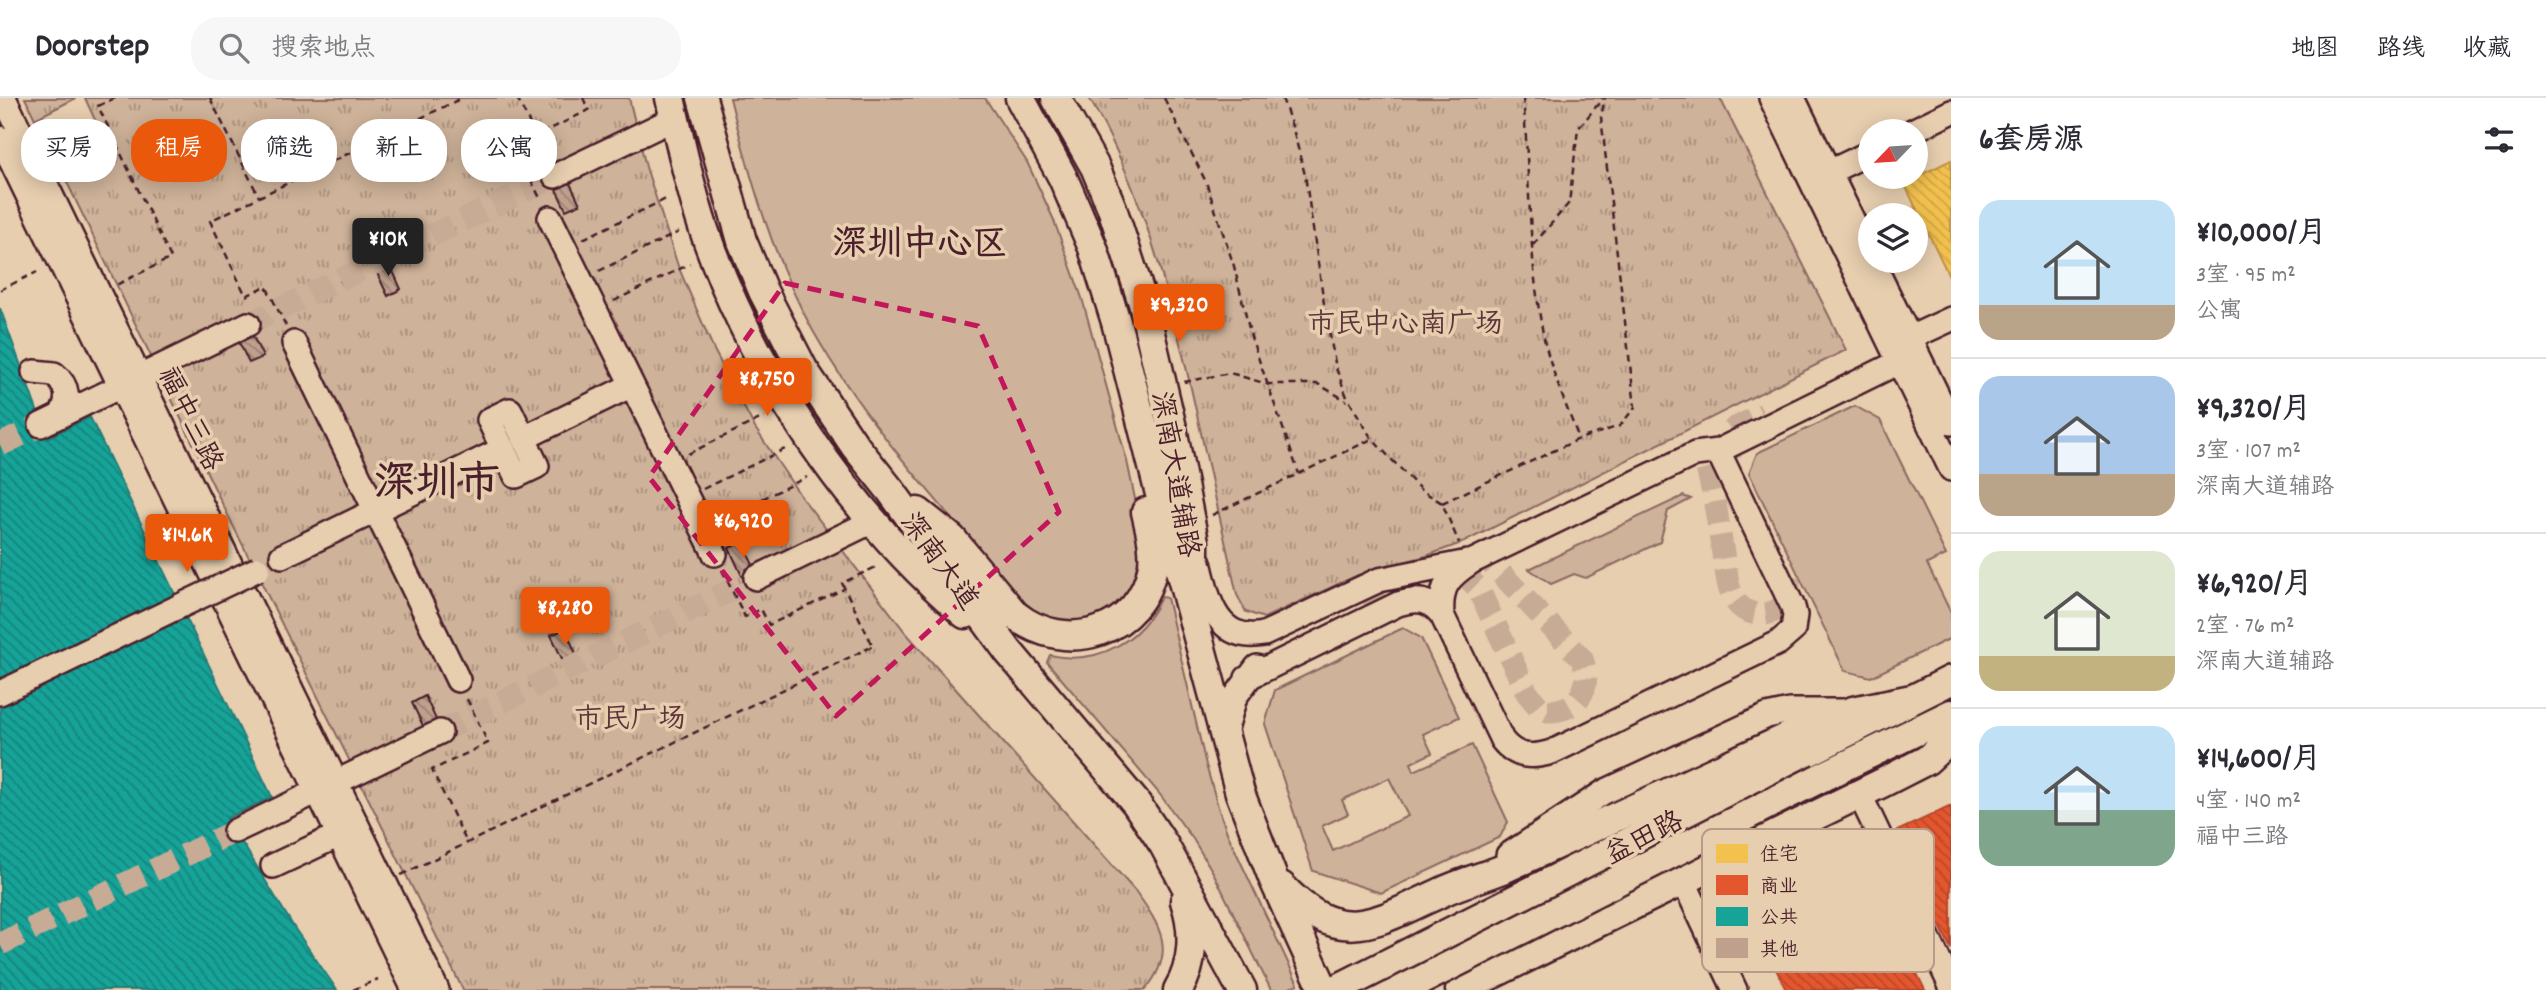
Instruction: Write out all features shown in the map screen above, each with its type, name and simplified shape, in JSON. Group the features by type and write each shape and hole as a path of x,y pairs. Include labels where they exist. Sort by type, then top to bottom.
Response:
{"main road":[{"path":"1020,98 1063,178 1093,248 1116,322 1240,793 1273,878 1324,990"},
{"name":"深南大道辅路","path":"1056,98 1095,167 1130,258 1156,355 1194,542 1193,619"},
{"name":"深南大道","path":"706,107 742,241 782,331 826,406 1008,651 1136,803 1164,845 1242,990"},
{"path":"672,108 702,225 759,357 794,415 873,521 954,604 1008,651"},
{"path":"891,491 952,539 1015,615 1028,625 1042,632 1063,636 1088,634 1117,623 1131,611 1151,575 1153,546 1136,460 1138,413"},
{"name":"益田路","path":"1402,990 1813,767 1912,699 1951,680"},
{"path":"1273,878 1309,911 1334,923 1369,924 1452,887 1503,869 1819,723 1853,711 1912,699"},
{"name":"益田路","path":"1335,990 1813,767 1859,759 1951,715"},
{"path":"1859,759 1885,758 1948,745"},
{"path":"1786,829 1927,760 1948,745"},
{"path":"1164,845 1187,907 1191,928 1192,950 1189,967 1178,990"},
{"path":"1460,990 1702,871"},
{"path":"1514,990 1521,969 1531,955"}],"street":[{"name":"福中三路","path":"4,98 130,382 327,787 437,990"},
{"path":"1771,98 1858,238"},
{"path":"1793,98 1820,176 1899,362 1951,469"},
{"path":"557,175 672,108"},
{"path":"1928,124 1951,113"},
{"name":"福中三路","path":"0,138 130,382"},
{"path":"1820,176 1858,158"},
{"path":"550,218 715,554"},
{"path":"1878,273 1951,422"},
{"path":"1910,338 1951,319"},
{"path":"34,372 54,374 65,386 67,401 51,420 248,324"},
{"path":"294,344 458,680"},
{"path":"1194,542 1215,614 1238,634 1264,634 1379,580 1466,555 1695,454 1718,451 1899,362"},
{"path":"1764,414 1829,384 1864,380"},
{"path":"524,438 632,385"},
{"path":"510,410 537,467 516,476 503,449 489,420 510,410"},
{"path":"282,556 503,449"},
{"path":"1247,678 1398,604 1412,600 1425,601 1434,605 1442,615 1502,740 1510,749 1530,756 1552,752 1783,640 1793,630 1793,607 1718,451"},
{"path":"757,578 873,521"},
{"path":"1442,615 1441,599 1445,584 1466,555"},
{"path":"0,693 258,569"},
{"path":"1224,736 1235,697 1247,678 1262,662 1277,649 1365,607"},
{"path":"235,831 440,732"},
{"name":"福中三路","path":"327,787 339,835 414,990"},
{"path":"1859,793 1876,829"},
{"path":"273,866 339,835"},
{"path":"1683,880 1702,920"},
{"path":"1934,950 1951,986"},
{"path":"1726,972 1735,990"}],"path":[{"path":"112,287 171,258 98,106 115,98"},
{"path":"210,98 259,197"},
{"path":"294,344 266,286 246,296 210,220 462,98"},
{"path":"517,98 536,136 589,110 583,98"},
{"path":"1164,98 1206,182 1234,266 1251,337 1299,474"},
{"path":"1282,98 1305,175 1336,368 1350,403 1372,439 1421,490 1442,503 1466,555"},
{"path":"1523,98 1535,284 1546,346 1556,382 1580,439"},
{"path":"1533,245 1569,203 1578,129 1604,98"},
{"path":"1442,503 1580,439 1620,426 1635,407 1601,117 1604,98"},
{"path":"564,247 668,198"},
{"path":"580,280 679,232"},
{"path":"595,310 690,264"},
{"path":"0,290 37,272"},
{"path":"1184,382 1230,373 1267,384 1318,384 1350,403"},
{"path":"670,463 764,417"},
{"path":"1212,514 1372,439"},
{"path":"687,497 785,449"},
{"path":"702,528 807,477"},
{"path":"715,554 745,617 761,609 769,625 845,589"},
{"path":"398,876 873,646 842,583 878,566"},
{"path":"458,680 488,743 432,770 467,843"},
{"path":"353,990 378,979"}],"highlighted area":[{"path":"785,283 978,326 1059,512 836,716 649,477"}],"green space":[{"path":"25,98 76,98 35,119"},
{"name":"市民广场","path":"85,98 629,98 646,167 678,266 714,350 755,428 800,495 906,633 1145,904 1158,928 1163,952 1155,977 1145,990 463,990 216,491 67,182 117,182 117,119 95,119"},
{"path":"730,98 985,98 1027,162 1053,218 1082,298 1127,461 1145,546 1140,582 1114,611 1070,626 1046,619 1024,602 939,504 858,402 812,329 785,273 764,216"},
{"name":"市民中心南广场","path":"1089,98 1720,98 1846,350 1464,542 1358,575 1264,618 1246,612 1237,595 1191,388 1151,239 1124,167"},
{"path":"1855,406 1880,420 1946,555 1927,564 1951,613 1951,638 1871,677 1845,671 1749,473 1757,453"},
{"path":"1683,496 1691,499 1668,511 1660,542 1586,578 1574,574 1551,584 1529,569"},
{"path":"1161,597 1167,598 1219,810 1228,835 1298,984 1286,990 1271,990 1214,874 1193,839 1158,792 1047,662 1050,655 1085,657 1116,647 1142,626"},
{"path":"1403,628 1421,638 1459,717 1423,734 1432,753 1411,763 1414,771 1472,745 1508,822 1500,837 1381,893 1313,871 1265,724 1275,690","holes":["1389,778 1408,816 1333,851 1322,826 1348,814 1342,800"]}],"building: 住宅":[{"path":"1951,160 1951,280 1928,233 1928,203 1914,203 1907,189 1928,189 1928,171"}],"building: 商业":[{"path":"1951,806 1951,949 1934,913 1934,829 1901,829"},
{"path":"1777,972 1916,972 1925,990 1786,990"}],"building: 公共":[{"path":"0,308 47,438 90,417 272,797 227,818 295,929 337,990 0,990"}],"building: 其他":[{"path":"566,175 580,204 566,210 552,182 557,182 557,179"},
{"path":"388,260 401,289 388,296 374,267"},
{"path":"249,328 263,357 249,363 235,334"},
{"path":"742,542 756,571 743,578 729,548"},
{"path":"565,629 578,658 565,665 551,635"},
{"path":"425,696 439,726 426,732 412,703"}],"tunnel":[{"path":"248,324 543,182"},
{"path":"1731,461 1725,446 1726,436 1735,428 1764,414"},
{"path":"0,445 41,425"},
{"path":"1680,455 1696,455 1707,468 1728,584 1740,606 1749,612 1760,614 1779,609 1786,602 1788,580"},
{"path":"1365,607 1445,570 1455,569 1478,588 1527,693 1539,707 1548,711 1568,707 1581,695 1584,688 1586,679 1582,659 1492,564 1488,552 1493,545 1501,541"},
{"path":"440,732 756,578"},
{"path":"0,944 235,831"}],"district":[{"name":"深圳中心区","path":"920,242"},
{"name":"深圳市","path":"437,480"}]}
